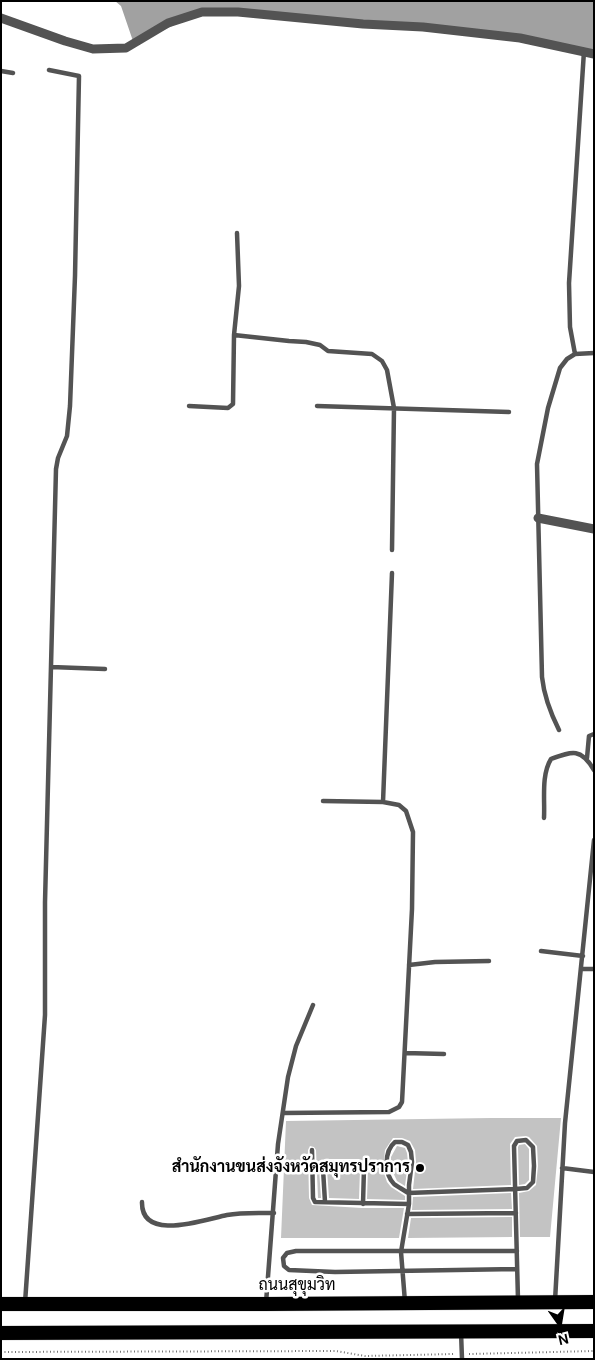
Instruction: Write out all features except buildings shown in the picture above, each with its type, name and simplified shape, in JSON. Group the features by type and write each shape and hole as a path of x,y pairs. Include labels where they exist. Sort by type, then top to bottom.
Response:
{"highway":[{"name":"ถนนสุขุมวิท","path":"1,1304 594,1302"},
{"path":"1,1333 594,1331"}],"street":[{"path":"1,18 93,49 126,48 168,23 202,12 238,12 363,24 422,27 520,38 589,52"},
{"path":"538,518 594,529"}],"lane":[{"path":"575,354 570,327 569,283 589,52"},
{"path":"25,1304 45,1015 44,902 56,469 58,458 67,436 70,406 79,76 49,70"},
{"path":"1,71 14,73"},
{"path":"188,406 228,408 233,404 234,335 238,286 238,233"},
{"path":"234,335 289,342 306,342 320,346 328,351 372,354 382,361 387,370 394,408 392,550"},
{"path":"559,730 549,710 542,677 537,464 548,408 560,368 567,359 575,354 594,352"},
{"path":"317,406 509,412"},
{"path":"383,802 392,573"},
{"path":"51,668 105,669"},
{"path":"594,734 589,736 587,758 594,770"},
{"path":"544,818 546,774 547,766 551,759 575,753 587,758"},
{"path":"283,1113 389,1112 399,1108 402,1102 412,908 413,832 406,811 398,805 383,802 323,802"},
{"path":"554,1302 562,1168 594,840"},
{"path":"542,952 582,956"},
{"path":"408,965 435,962 489,961"},
{"path":"581,969 594,969"},
{"path":"266,1304 278,1144 291,1063 313,1005"},
{"path":"405,1053 444,1054"},
{"path":"405,1303 401,1252 409,1204 408,1192 411,1152 408,1145 402,1142 395,1142 390,1146 388,1175 395,1185 408,1192 516,1189 527,1188 532,1182 534,1166 532,1147 526,1140 517,1141 514,1146 516,1189 518,1302"},
{"path":"312,1150 313,1198 317,1202 409,1204"},
{"path":"325,1202 323,1169 327,1163 359,1163 364,1168 363,1204"},
{"path":"562,1168 594,1172"},
{"path":"142,1202 142,1208 148,1219 158,1225 190,1224 228,1215 274,1213"},
{"path":"407,1214 516,1213"},
{"path":"517,1251 296,1252 287,1253 283,1258 284,1266 288,1270 335,1272 517,1269"},
{"path":"462,1331 462,1356"}],"path":[{"path":"1,1352 336,1351 365,1356 462,1356 594,1351"}],"shaded area":[{"path":"115,1 594,1 594,55 514,38 202,12 134,44 121,6"}],"place":[{"name":"สำนักงานขนส่งจังหวัดสมุทรปราการ","path":"420,1168"}]}
